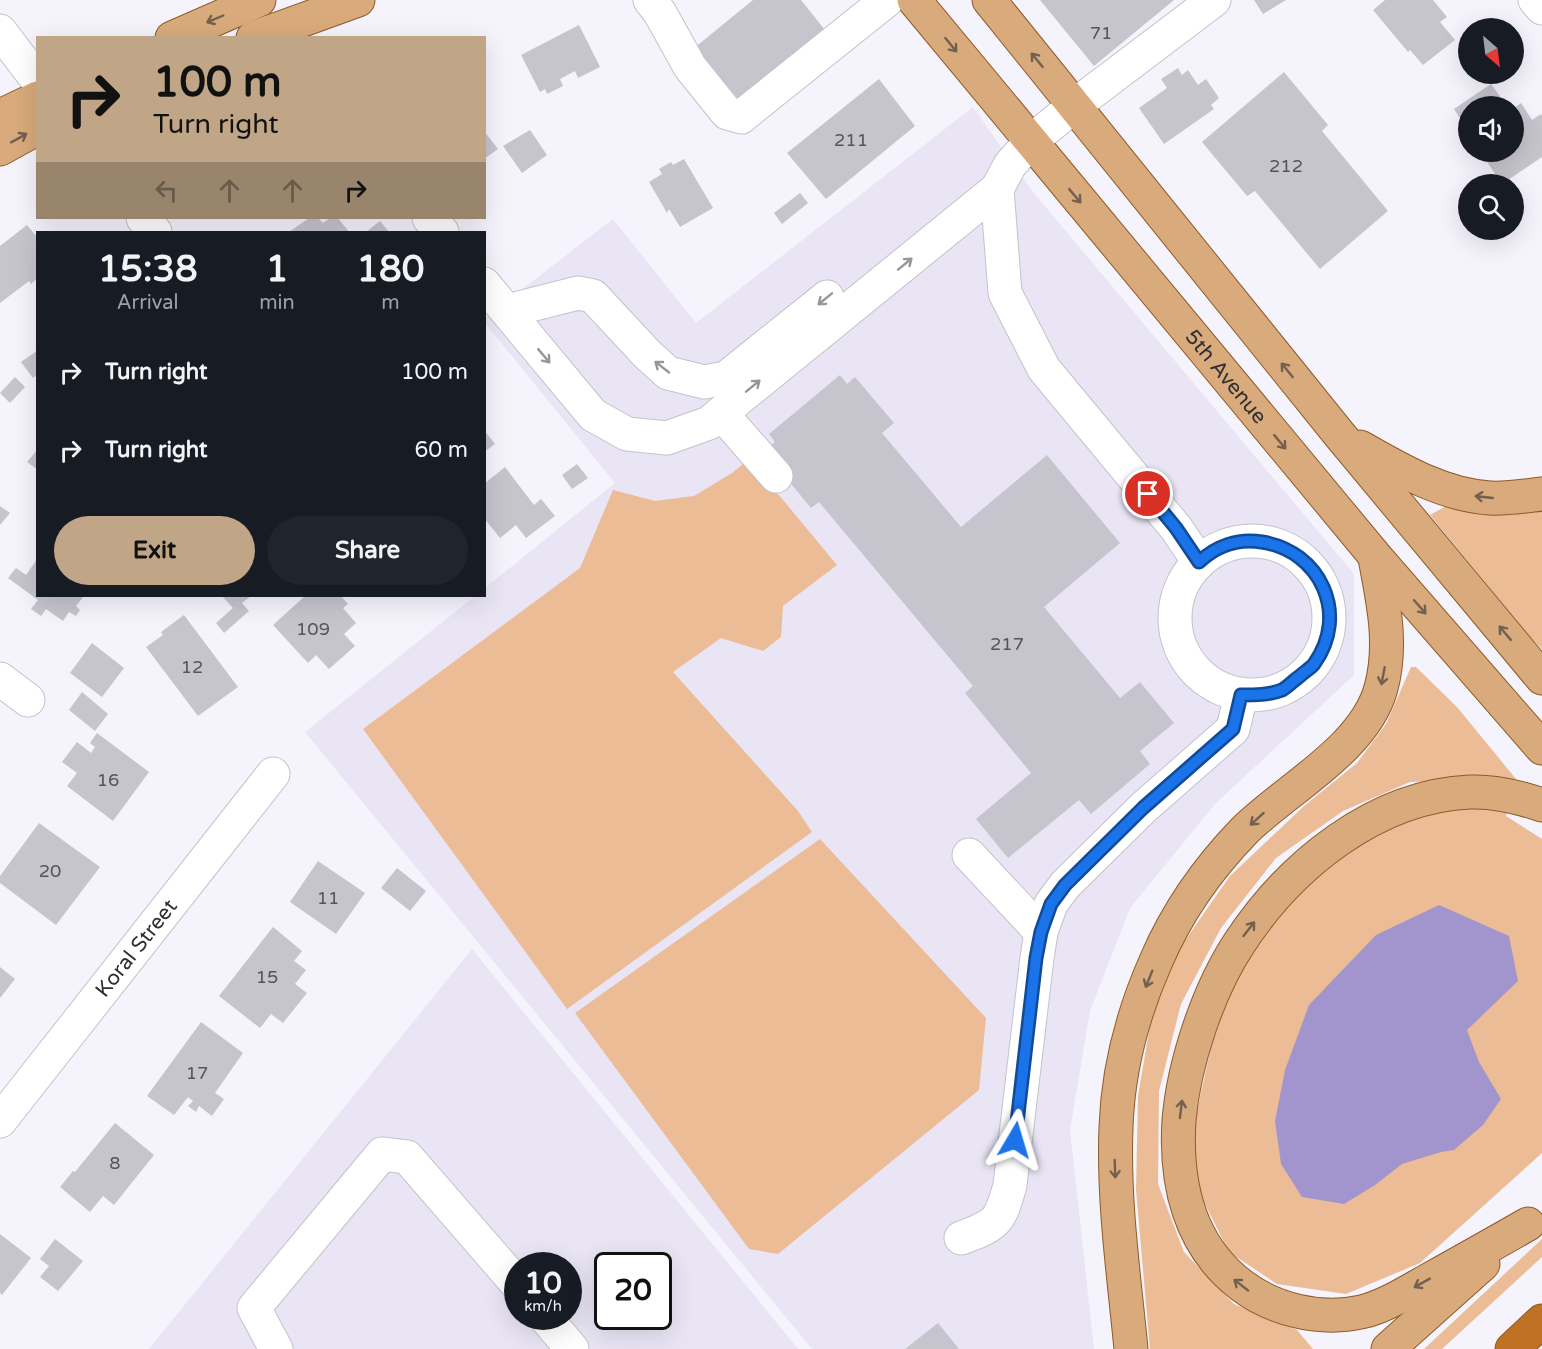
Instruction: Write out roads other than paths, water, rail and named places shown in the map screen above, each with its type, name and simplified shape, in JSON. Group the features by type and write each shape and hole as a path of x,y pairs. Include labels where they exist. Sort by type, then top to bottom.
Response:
{"highway":[{"path":"1512,1349 1542,1321"}],"main road":[{"path":"177,36 259,0"},
{"path":"259,36 298,19 358,0"},
{"name":"5th Avenue","path":"914,0 1375,556 1542,748"},
{"path":"989,0 1339,434 1542,678"},
{"path":"0,116 36,99"},
{"path":"0,149 36,129"},
{"path":"1339,434 1395,468 1420,480 1467,495 1491,498 1542,494"},
{"path":"1131,1349 1116,1194 1115,1161 1120,1088 1133,1022 1156,959 1204,877 1246,829 1342,748 1358,731 1372,710 1385,670 1387,650 1387,623 1375,556"},
{"path":"1535,1218 1409,1290 1362,1312 1318,1315 1293,1310 1252,1293 1234,1279 1206,1247 1195,1230 1182,1193 1178,1139 1186,1075 1194,1041 1207,1006 1239,943 1284,887 1306,865 1355,830 1407,804 1428,798 1473,792 1496,793 1542,805"},
{"path":"1388,1349 1535,1218"}],"street":[{"path":"650,0 690,67 727,113 741,117 887,0"},
{"path":"486,287 593,415 627,434 667,438 709,423 997,189 1010,165 1030,142 1214,0"},
{"path":"1535,0 1542,8"},
{"path":"0,31 36,78"},
{"path":"507,311 578,293 593,296 668,373 704,382 726,378 932,214 997,189"},
{"path":"997,189 1005,293 1044,369 1176,528 1199,562"},
{"path":"144,219 154,231"},
{"path":"430,219 440,231"},
{"path":"721,413 776,476"},
{"path":"1249,540 1279,545 1299,555 1316,573 1325,591 1330,610 1327,636 1314,665 1283,689 1262,695 1241,695 1215,687 1189,664 1179,647 1174,620 1178,593 1190,569 1199,562 1207,554 1223,545 1249,540"},
{"path":"0,679 28,700"},
{"path":"961,1238 986,1229 1002,1212 1010,1185 1041,932 1051,904 1065,885 1143,808 1233,729 1241,695"},
{"name":"Koral Street","path":"0,1121 273,774"},
{"path":"969,855 1041,932"},
{"path":"276,1349 254,1308 382,1154 407,1157 504,1269"},
{"path":"556,1330 572,1349"}]}
